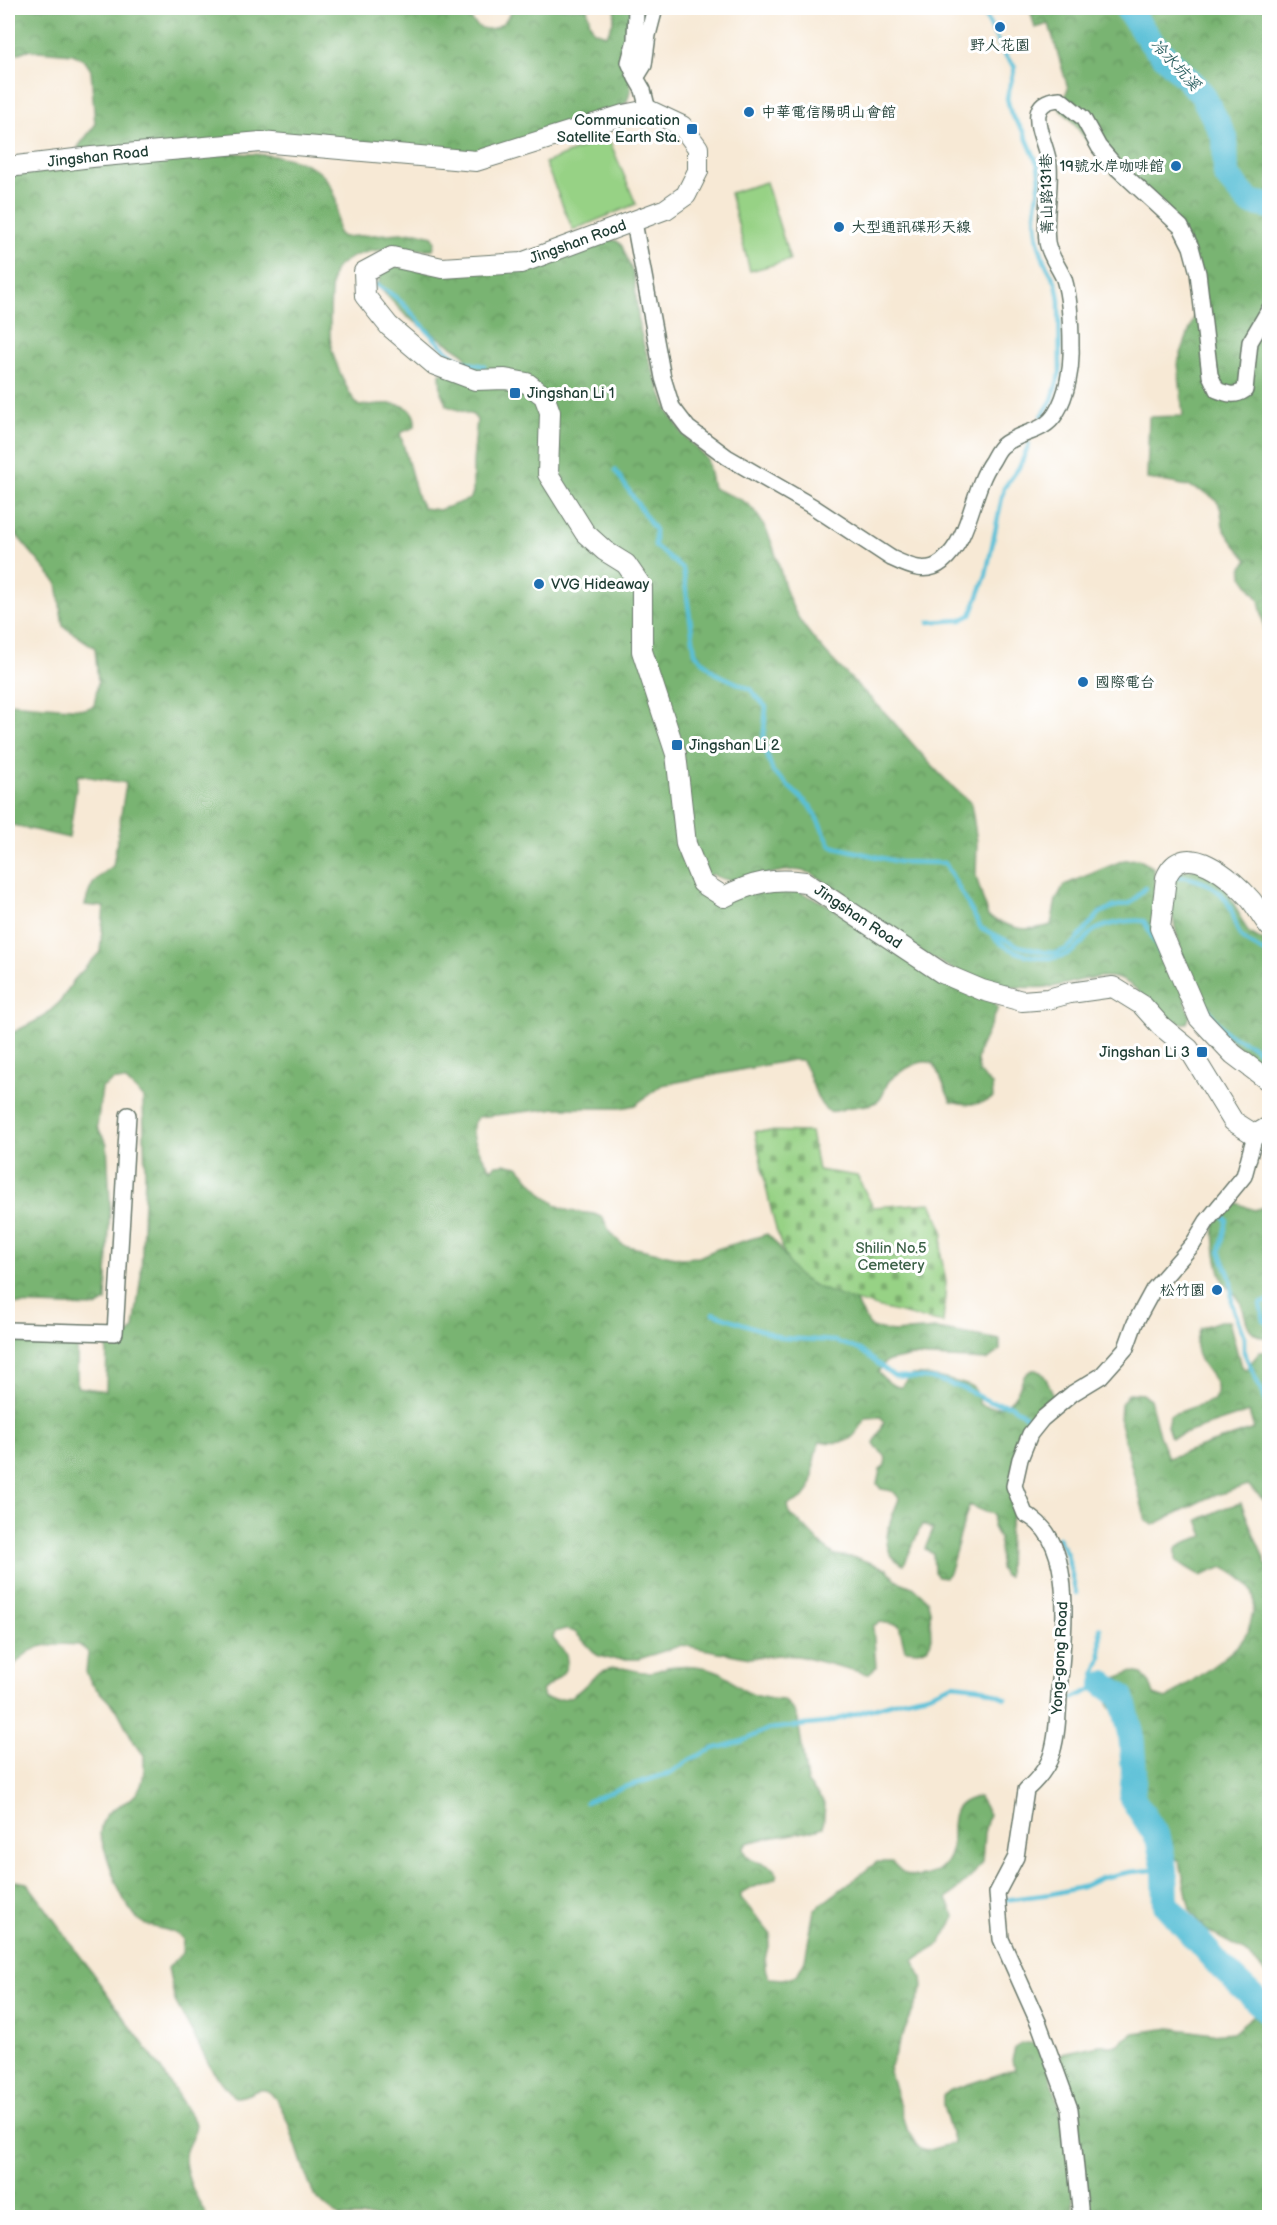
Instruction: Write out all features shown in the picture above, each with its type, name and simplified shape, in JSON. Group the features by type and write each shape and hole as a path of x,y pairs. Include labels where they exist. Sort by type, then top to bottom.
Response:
{"street":[{"path":"636,8 635,40 629,62 643,90 648,110"},
{"path":"636,78 644,65 655,8"},
{"name":"菁山路131巷","path":"634,222 663,378 672,408 688,428 727,457 758,473 891,558 910,567 925,569 936,566 950,553 959,540 982,475 1002,445 1044,427 1056,414 1070,371 1070,322 1065,281 1047,246 1045,218 1050,167 1047,148 1037,127 1038,115 1046,103 1060,99 1083,118 1099,147 1118,169 1181,227 1191,247 1198,273 1210,375 1217,390 1226,394 1238,395 1245,390 1250,342 1269,308"},
{"name":"Jingshan Road","path":"8,167 261,142 476,161 623,115 648,110 682,126 698,148 698,171 686,195 666,209 521,263 442,268 392,256 364,272 365,296 389,326 435,365 475,380 505,379 527,383 544,396 550,412 548,474 585,533 605,551 626,564 642,587 642,651 676,754 686,844 702,883 724,897 746,886 769,881 781,879 805,882 942,973 982,990 1022,1000 1048,999 1070,993 1113,987 1142,1005 1161,1026 1189,1049 1233,1121 1262,1131"},
{"path":"1269,927 1251,900 1231,880 1202,861 1184,861 1169,870 1160,928 1199,1017 1233,1054 1269,1082"},
{"path":"8,1330 115,1334 128,1115"},
{"name":"Yong-gong Road","path":"1081,2217 1070,2109 1039,2024 1001,1940 997,1893 1017,1857 1026,1790 1039,1778 1052,1755 1057,1723 1064,1602 1057,1555 1035,1519 1025,1514 1014,1486 1020,1459 1030,1434 1042,1419 1073,1393 1101,1376 1126,1348 1135,1323 1153,1290 1244,1176 1262,1131"}],"green space":[{"path":"8,8 467,8 475,24 489,29 502,23 512,8 587,8 594,31 606,35 613,22 615,8 631,8 628,67 631,88 627,102 618,110 476,155 415,147 81,151 78,147 95,125 91,70 85,61 73,54 27,50 8,57"},
{"path":"1027,8 1269,8 1269,637 1266,636 1259,600 1243,577 1242,567 1248,560 1225,531 1218,503 1205,492 1175,483 1147,479 1149,417 1183,416 1178,362 1196,312 1185,249 1172,230 1109,170 1070,118 1060,110 1068,88 1049,24 1035,28 1031,13"},
{"path":"608,137 636,204 573,230 545,163"},
{"path":"235,153 295,160 309,165 321,174 330,185 336,200 338,233 343,237 417,232 433,236 435,242 433,249 376,251 354,256 343,263 334,272 330,308 332,351 355,401 359,406 395,404 404,406 414,417 415,427 400,433 418,498 423,508 439,510 470,499 473,493 477,420 473,415 447,406 441,392 440,373 464,368 469,364 464,354 406,316 379,287 379,271 388,265 433,272 602,238 617,241 622,246 634,276 639,325 644,346 668,411 683,434 707,459 713,488 746,503 760,519 768,533 786,591 808,632 939,773 971,803 977,842 976,876 988,917 1004,924 1026,929 1051,925 1056,900 1064,885 1124,860 1138,859 1154,868 1156,903 1190,1016 1187,1023 1168,1020 1131,985 1114,978 1096,977 1037,988 997,985 978,980 927,955 891,931 834,887 814,875 801,871 788,870 736,880 723,879 712,874 708,877 713,897 774,886 798,891 824,903 994,1002 998,1008 979,1050 977,1060 979,1072 992,1085 993,1098 988,1101 972,1104 951,1101 933,1064 923,1062 904,1070 887,1083 882,1097 875,1103 829,1111 820,1103 805,1065 801,1060 792,1060 662,1085 635,1105 621,1108 557,1108 478,1117 473,1129 476,1143 491,1169 496,1165 518,1166 542,1194 558,1206 569,1211 594,1214 603,1218 611,1234 623,1245 680,1258 699,1257 717,1249 767,1234 800,1277 822,1289 854,1299 871,1328 894,1332 937,1329 1000,1340 1000,1350 987,1360 912,1356 885,1362 878,1372 894,1386 901,1387 910,1376 915,1375 941,1378 973,1387 979,1397 979,1404 999,1407 1013,1398 1025,1375 1032,1370 1041,1373 1048,1383 1054,1400 1031,1417 1020,1439 1013,1514 1009,1530 1008,1577 1004,1576 1000,1568 999,1538 993,1527 994,1514 969,1505 949,1573 945,1577 938,1576 934,1572 933,1554 925,1549 933,1529 922,1524 904,1565 895,1559 887,1544 887,1535 899,1499 890,1490 881,1489 877,1484 886,1458 874,1444 884,1422 881,1417 866,1418 849,1440 820,1442 814,1461 811,1486 800,1499 788,1505 790,1515 835,1555 857,1558 887,1569 897,1581 913,1587 927,1600 930,1610 931,1642 927,1648 918,1651 905,1650 899,1625 880,1622 873,1626 876,1667 868,1674 798,1656 750,1658 682,1645 639,1659 609,1659 597,1655 575,1632 565,1629 555,1632 553,1638 565,1653 567,1666 561,1675 542,1691 544,1698 557,1700 576,1694 595,1676 613,1668 649,1672 667,1667 695,1666 722,1673 736,1685 753,1694 784,1700 795,1712 807,1782 825,1804 823,1827 756,1840 747,1843 743,1849 749,1858 776,1872 777,1877 741,1893 741,1898 771,1935 765,1962 769,1978 783,1979 797,1975 805,1960 814,1910 877,1862 892,1862 904,1873 917,1877 934,1873 944,1866 951,1852 954,1814 958,1807 966,1801 979,1797 989,1814 984,1833 982,1862 973,1875 947,1899 955,1917 939,1945 913,1960 922,1978 923,1987 889,2068 906,2128 917,2146 925,2151 954,2143 943,2105 943,2096 948,2091 1014,2069 1012,2060 1015,2048 1021,2044 1033,2043 1039,2046 1060,2109 1071,2173 1074,2217 340,2217 322,2203 313,2192 287,2119 273,2095 265,2090 257,2090 234,2097 212,2070 175,2001 168,1968 182,1953 183,1939 173,1932 140,1921 120,1893 100,1835 105,1816 129,1800 140,1788 144,1755 134,1742 117,1710 92,1684 86,1672 88,1652 79,1645 57,1644 39,1647 23,1656 8,1673 8,1337 77,1341 77,1387 106,1391 107,1342 123,1340 134,1329 141,1275 145,1174 143,1097 126,1081 114,1080 102,1088 97,1127 107,1144 110,1203 106,1301 96,1307 8,1304 8,1035 42,1018 60,1002 74,980 100,952 104,907 85,905 94,882 113,866 126,783 78,775 69,838 8,824 8,703 85,709 94,706 98,682 95,648 63,626 57,583 8,525 8,176 93,165"},
{"path":"766,182 790,260 750,271 730,193"},
{"path":"1199,868 1226,888 1248,932 1269,944 1269,1074 1213,1024 1182,956 1169,902 1174,876 1184,870"},
{"name":"Shilin No.5 Cemetery","path":"755,1131 811,1132 818,1170 857,1176 873,1207 931,1203 943,1231 941,1255 946,1282 943,1323 845,1298 797,1274 782,1248 776,1228"},
{"path":"1230,1203 1237,1203 1254,1210 1269,1205 1269,1339 1249,1328 1242,1305 1235,1293 1224,1283 1221,1275 1217,1258 1215,1223 1218,1215"},
{"path":"1220,1321 1229,1321 1240,1363 1245,1370 1260,1352 1269,1352 1269,1505 1248,1485 1207,1498 1153,1525 1146,1521 1120,1423 1121,1404 1129,1393 1142,1394 1150,1399 1159,1435 1168,1458 1254,1429 1249,1412 1171,1438 1167,1426 1170,1415 1214,1400 1216,1385 1201,1362 1196,1342 1200,1328"},
{"path":"1241,1503 1269,1571 1269,1976 1243,1950 1207,1931 1190,1910 1180,1862 1166,1848 1154,1829 1146,1804 1138,1760 1123,1738 1119,1723 1105,1697 1116,1678 1131,1672 1142,1674 1150,1683 1154,1695 1166,1699 1219,1662 1244,1638 1250,1626 1254,1604 1254,1596 1247,1584 1223,1567 1201,1576 1176,1561 1176,1549 1186,1542 1204,1536 1198,1520"},
{"path":"15,1881 27,1883 42,1903 159,2066 196,2124 186,2151 185,2163 192,2187 207,2217 8,2217 8,1886"},
{"path":"1269,2003 1269,2217 1089,2217 1081,2144 1059,2062 1062,2053 1099,2045 1117,2045 1134,2033 1171,2028 1212,2034 1233,2032"}],"waterway":[{"path":"979,8 1004,54 1015,67 1007,98 1011,114 1024,132 1038,165 1040,179 1035,214 1038,241 1044,261 1056,283 1059,299 1060,372 1052,400 1042,416"},
{"name":"冷水坑溪","path":"1127,8 1152,43 1202,94 1225,138 1226,175 1249,202 1270,206"},
{"path":"376,285 410,311 449,352 464,361 484,366"},
{"path":"929,622 961,620 971,615 986,575 1004,488 1020,466 1029,444"},
{"path":"615,470 655,530 655,546 683,569 695,653 715,673 750,689 766,707 763,743 773,772 811,807 831,846 899,862 945,863 981,928 1018,946 1044,952 1057,953 1066,949 1100,913 1131,903 1145,888"},
{"path":"1177,876 1200,881 1220,893 1229,905 1241,936 1254,947 1270,954"},
{"path":"994,937 1005,946 1021,953 1034,957 1056,958 1076,949 1095,930 1126,921 1144,921 1162,956"},
{"path":"1196,990 1225,1031 1253,1046 1270,1062"},
{"path":"1221,1215 1227,1220 1220,1251 1231,1280 1232,1304 1244,1337 1244,1352 1270,1410"},
{"path":"1270,1300 1260,1304 1264,1320 1270,1324"},
{"path":"713,1313 783,1338 835,1341 860,1350 894,1376 934,1379 963,1388 990,1402 1011,1405 1031,1420"},
{"path":"1058,1538 1067,1554 1076,1593"},
{"path":"1067,1701 1104,1684 1095,1674 1101,1658 1100,1628"},
{"path":"586,1802 615,1790 670,1773 691,1759 713,1749 743,1741 768,1729 825,1723 928,1694 953,1684 979,1687 1005,1698"},
{"path":"1104,1684 1122,1697 1131,1733 1134,1770 1132,1798 1158,1838 1165,1869 1166,1905 1222,1968 1270,2013"},
{"path":"1004,1900 1051,1894 1082,1887 1101,1878 1130,1872 1165,1869"}],"place":[{"name":"野人花園","path":"1000,27"},
{"name":"中華電信陽明山會館","path":"749,112"},
{"name":"Communication Satellite Earth Sta.","path":"692,129"},
{"name":"19號水岸咖啡館","path":"1176,166"},
{"name":"大型通訊碟形天線","path":"839,227"},
{"name":"Jingshan Li 1","path":"515,393"},
{"name":"VVG Hideaway","path":"539,584"},
{"name":"國際電台","path":"1083,682"},
{"name":"Jingshan Li 2","path":"677,745"},
{"name":"Jingshan Li 3","path":"1202,1052"},
{"name":"松竹園","path":"1217,1290"}]}
